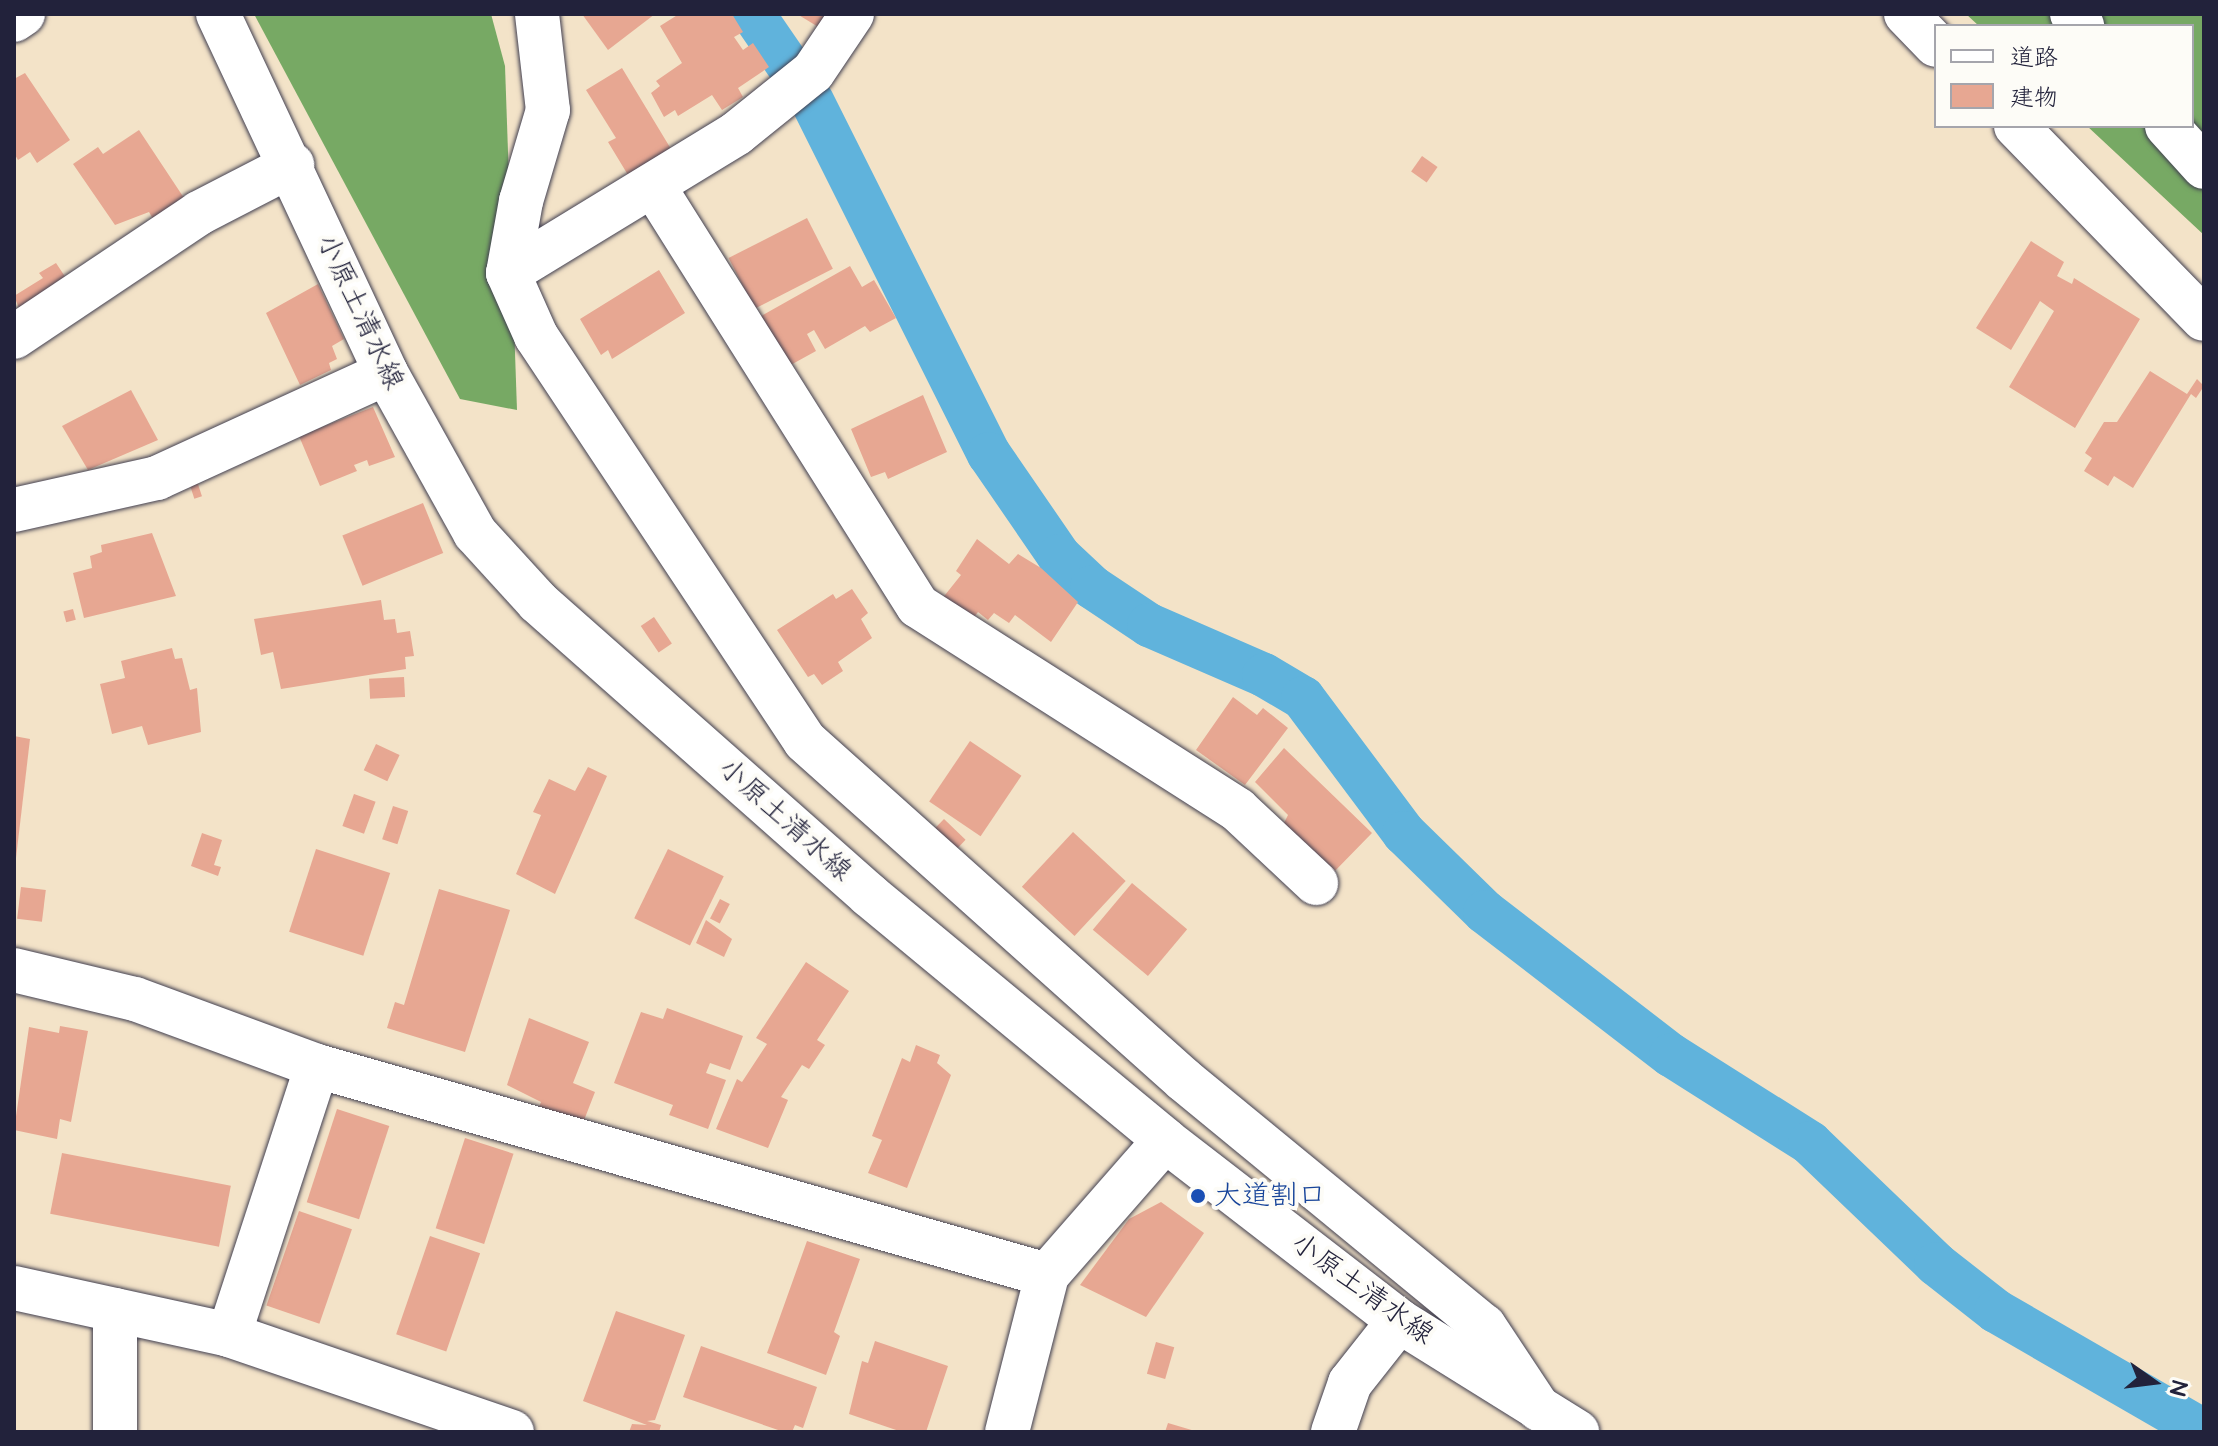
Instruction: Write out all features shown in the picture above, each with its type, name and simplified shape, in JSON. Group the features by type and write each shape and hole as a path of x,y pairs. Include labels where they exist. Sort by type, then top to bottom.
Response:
{"street":[{"path":"14,20 23,14"},
{"name":"小原土清水線","path":"218,14 292,165 386,373 475,533 538,602 869,895 1165,1140 1399,1321 1577,1432"},
{"path":"537,14 548,110 521,201 508,273 536,336 805,741 1184,1080 1484,1326 1539,1409"},
{"path":"508,273 654,187 737,133 813,72 852,14"},
{"path":"1906,14 1934,43"},
{"path":"2018,128 2204,319"},
{"path":"2169,128 2204,167"},
{"path":"14,337 199,213 292,165"},
{"path":"654,187 918,606 1238,810 1316,883"},
{"path":"14,510 157,478 386,373"},
{"path":"14,970 135,999 317,1066 1047,1275"},
{"path":"229,1335 317,1066"},
{"path":"1007,1432 1047,1275 1165,1140"},
{"path":"14,1288 229,1335 411,1415 512,1432"},
{"path":"115,1310 115,1432"},
{"path":"1333,1432 1350,1383 1399,1321"}],"green space":[{"path":"254,14 491,14 505,66 517,410 460,399"},
{"path":"1966,14 2204,14 2204,235 2089,128 2194,128 2194,24 1977,24"}],"building":[{"path":"582,14 655,14 608,50"},
{"path":"679,14 732,14 743,32 734,37 743,50 753,43 769,67 738,88 743,97 722,110 712,95 678,116 675,110 664,117 651,93 660,86 656,81 682,63 660,26"},
{"path":"797,14 830,14 820,28"},
{"path":"622,68 671,149 628,175 608,142 616,138 586,90"},
{"path":"25,73 70,140 37,163 30,152 18,160 14,153 14,79"},
{"path":"139,130 184,198 153,219 149,212 115,225 73,164 98,147 103,154"},
{"path":"1422,156 1438,167 1427,182 1411,172"},
{"path":"807,218 833,269 754,309 729,258"},
{"path":"2031,241 2064,262 2057,276 2072,284 2074,278 2140,319 2075,428 2009,387 2054,311 2040,301 2011,350 1976,328"},
{"path":"56,263 66,278 19,308 14,296 43,278 39,273"},
{"path":"850,266 862,287 874,280 896,318 870,332 865,326 825,349 814,330 807,334 816,351 787,367 756,319"},
{"path":"659,270 685,313 612,359 608,350 601,355 580,319"},
{"path":"318,284 344,339 332,346 337,359 329,363 331,370 300,385 266,313"},
{"path":"2150,371 2187,394 2197,379 2204,386 2196,398 2191,394 2133,488 2114,476 2108,486 2084,471 2092,458 2085,453 2104,422 2117,422"},
{"path":"131,390 158,440 88,470 62,426"},
{"path":"923,395 947,452 888,479 885,472 871,477 851,429"},
{"path":"373,407 395,457 369,466 367,460 354,465 357,471 320,486 299,436"},
{"path":"197,481 202,496 194,499 189,483"},
{"path":"423,503 443,553 363,586 342,536"},
{"path":"152,533 176,596 84,618 73,573 92,568 90,556 102,552 101,545"},
{"path":"977,539 1009,564 1018,554 1041,568 1078,602 1051,642 1015,615 1009,623 994,613 988,620 978,612 972,620 941,600 961,575 956,571"},
{"path":"852,589 868,613 861,619 872,638 838,662 843,671 822,685 814,674 808,677 777,630 833,594 836,599"},
{"path":"381,600 384,620 395,619 397,633 410,631 414,656 405,657 406,669 281,689 273,652 261,655 254,619"},
{"path":"73,609 76,620 66,622 63,612"},
{"path":"654,617 672,644 659,652 641,626"},
{"path":"172,648 175,659 182,658 190,690 197,688 201,732 148,745 142,726 112,734 100,684 125,678 121,661"},
{"path":"404,677 405,697 370,699 369,679"},
{"path":"1233,697 1257,715 1263,708 1288,728 1245,785 1196,750"},
{"path":"14,736 30,739 16,858 14,858"},
{"path":"970,741 1021,776 981,836 929,802"},
{"path":"376,744 400,755 387,781 364,770"},
{"path":"1284,748 1372,833 1331,875 1281,829 1288,815 1255,782"},
{"path":"588,767 607,776 555,894 516,874 541,815 533,812 549,779 575,791"},
{"path":"354,794 376,802 364,834 342,826"},
{"path":"393,806 408,811 397,844 382,839"},
{"path":"944,819 966,840 957,849 935,828"},
{"path":"1073,832 1126,881 1075,936 1022,887"},
{"path":"202,833 222,840 214,865 221,867 218,876 191,866"},
{"path":"316,849 390,873 363,956 289,932"},
{"path":"668,849 724,876 690,945 634,918"},
{"path":"1132,883 1187,929 1148,976 1093,930"},
{"path":"21,887 46,890 42,922 17,919"},
{"path":"439,889 510,910 465,1052 387,1028 395,1002 404,1005"},
{"path":"720,899 730,904 720,924 710,919"},
{"path":"706,920 732,939 724,957 696,943"},
{"path":"806,962 849,991 817,1040 825,1045 809,1069 802,1065 781,1097 788,1100 768,1148 716,1129 737,1079 742,1082 767,1044 756,1038"},
{"path":"667,1008 743,1036 730,1070 710,1063 706,1073 726,1080 708,1129 669,1115 673,1105 614,1083 641,1012 663,1019"},
{"path":"529,1018 589,1042 573,1083 595,1092 581,1128 538,1110 541,1102 507,1085"},
{"path":"60,1026 88,1031 71,1122 60,1119 57,1139 14,1130 29,1027 59,1033"},
{"path":"916,1045 940,1055 937,1063 951,1075 907,1188 868,1173 882,1140 872,1136 902,1058 910,1062"},
{"path":"337,1109 389,1126 359,1219 307,1202"},
{"path":"465,1138 514,1154 484,1244 436,1228"},
{"path":"62,1153 231,1186 219,1247 50,1214"},
{"path":"1161,1202 1204,1233 1146,1317 1080,1285 1129,1219"},
{"path":"299,1211 352,1229 319,1324 266,1306"},
{"path":"430,1236 480,1253 446,1352 396,1334"},
{"path":"807,1241 860,1259 834,1332 840,1336 826,1375 767,1353"},
{"path":"616,1311 685,1335 655,1420 647,1421 661,1425 659,1432 629,1432 632,1424 647,1425 583,1401"},
{"path":"875,1341 948,1366 926,1432 902,1432 849,1414 862,1361 868,1363"},
{"path":"1156,1342 1174,1347 1165,1379 1147,1374"},
{"path":"701,1346 817,1387 803,1428 795,1425 792,1432 784,1432 683,1397"},
{"path":"1168,1423 1195,1431 1195,1432 1165,1432"}],"waterway":[{"path":"753,14 795,75"},
{"path":"812,101 989,454 1059,556 1092,587 1149,625 1264,675 1303,698 1404,833 1485,912 1671,1055 1810,1143 1936,1264 1996,1311 2204,1431"}],"place":[{"name":"大道割口","path":"1198,1196"}]}
